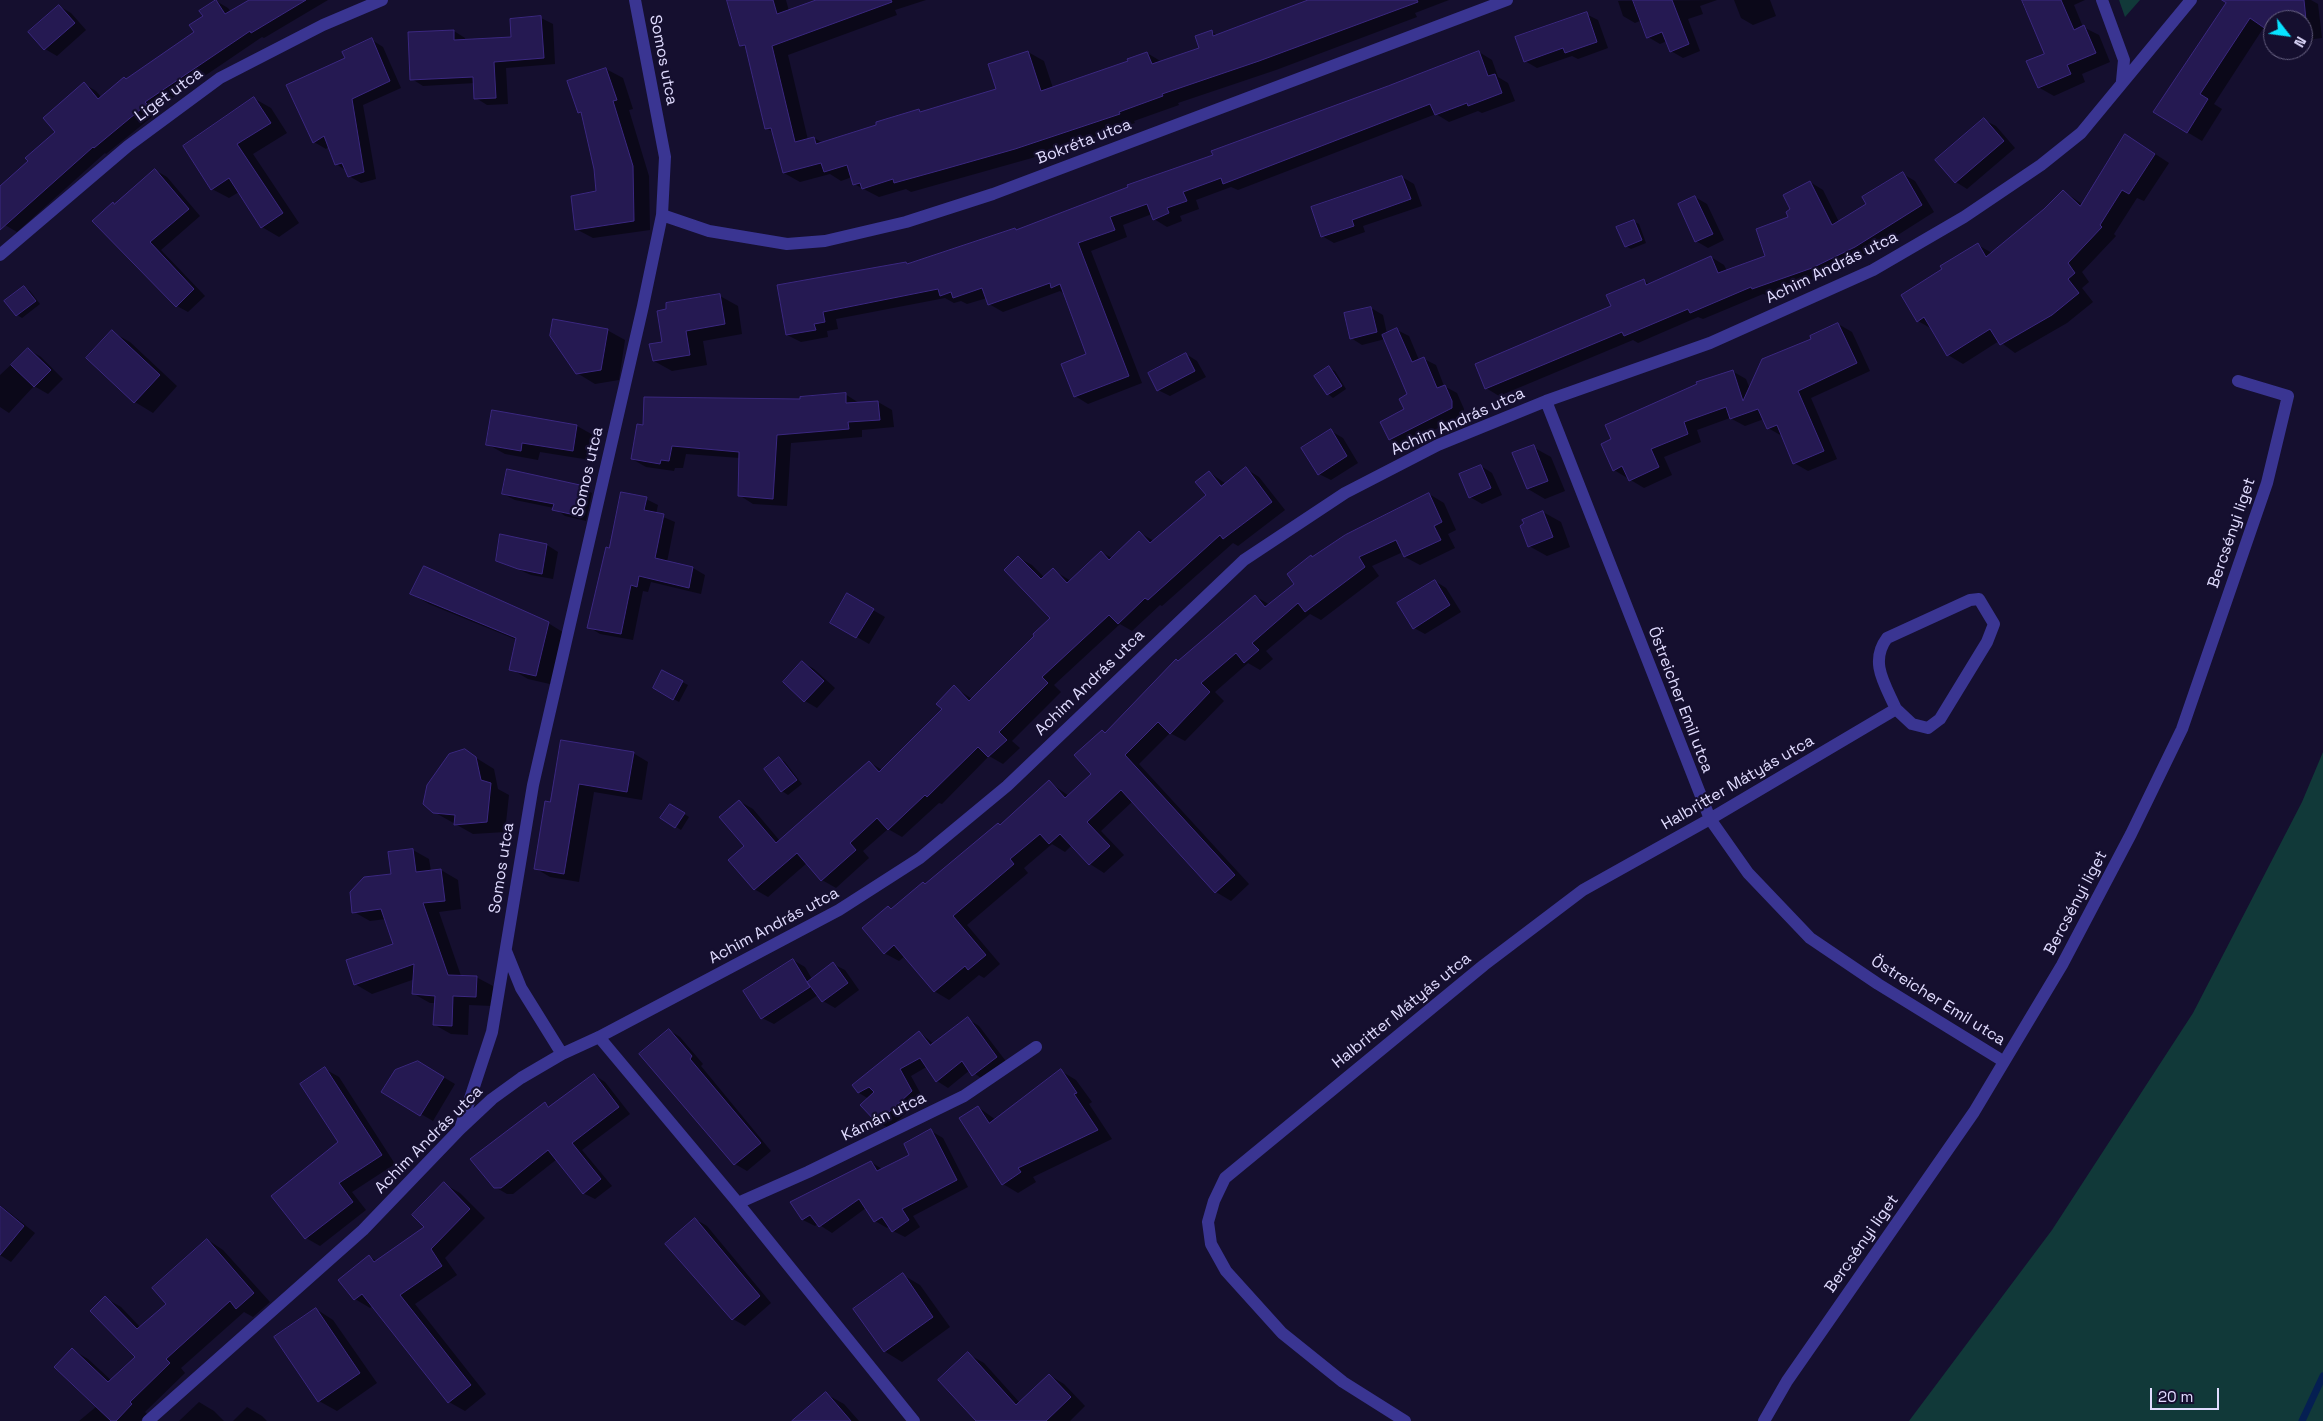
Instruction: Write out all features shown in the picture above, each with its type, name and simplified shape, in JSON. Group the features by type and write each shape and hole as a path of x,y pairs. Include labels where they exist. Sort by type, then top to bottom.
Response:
{"street":[{"name":"Liget utca","path":"0,255 128,146 220,78 323,25 382,0"},
{"name":"Somos utca","path":"460,1128 492,1032 533,785 643,306 662,215 665,157 635,0"},
{"name":"Bokréta utca","path":"662,215 709,231 787,244 825,241 906,222 993,194 1507,0"},
{"path":"2102,0 2124,60 2122,81"},
{"name":"Achim András utca","path":"148,1421 363,1230 460,1128 492,1099 521,1078 562,1054 599,1037 839,910 920,858 1007,786 1244,560 1346,493 1438,445 1546,402 1710,343 1873,270 1964,218 2041,165 2081,133 2122,81 2191,0"},
{"name":"Bercsényi liget","path":"1764,1421 1787,1381 1974,1112 2062,965 2131,834 2182,729 2264,492 2288,396 2238,381"},
{"name":"Östreicher Emil utca","path":"1546,402 1710,819 1748,873 1810,938 1878,984 2003,1061"},
{"path":"1979,599 1994,624 1987,642 1940,719 1928,728 1912,724 1896,709 1878,668 1880,648 1887,638 1970,600 1979,599"},
{"name":"Halbritter Mátyás utca","path":"1405,1421 1344,1382 1282,1333 1226,1271 1211,1244 1208,1222 1214,1201 1225,1178 1484,965 1583,890 1710,819 1896,709"},
{"path":"506,950 521,988 562,1054"},
{"path":"599,1037 738,1203 914,1421"},
{"name":"Kámán utca","path":"738,1203 808,1172 964,1096 1036,1047"}],"green space":[{"path":"2119,0 2140,0 2125,17"},
{"path":"2323,752 2323,1421 1909,1421 2052,1230 2193,1013 2302,802"}],"building":[{"path":"216,0 225,14 249,0 306,0 251,33 250,31 145,102 147,104 93,147 0,230 0,186 28,161 25,158 55,132 43,118 84,82 98,99 124,77 126,79 194,32 189,25 203,16 199,11"},
{"path":"727,0 773,0 777,14 816,0 891,0 892,2 772,46 795,142 814,137 816,144 876,125 876,122 919,109 920,112 996,89 988,64 1028,51 1041,91 1128,61 1127,59 1147,52 1152,64 1199,48 1195,36 1212,30 1213,36 1308,0 1417,0 1418,2 1259,61 1162,94 1163,96 1119,112 1120,114 1015,149 894,183 893,179 862,189 860,183 853,185 847,165 824,172 821,163 783,173 771,128 765,129 745,45 740,46"},
{"path":"1633,0 1672,0 1689,44 1670,52 1662,32 1647,38"},
{"path":"2022,0 2061,0 2074,30 2084,25 2096,53 2067,65 2071,74 2038,88 2026,61 2044,54"},
{"path":"2222,0 2304,0 2305,10 2263,10 2263,27 2250,18 2200,94 2208,99 2187,133 2153,112 2226,3"},
{"path":"59,5 75,23 44,50 28,32"},
{"path":"1587,12 1597,42 1565,53 1563,48 1524,62 1515,37"},
{"path":"541,16 544,58 494,62 496,98 474,99 473,77 410,80 408,32 454,30 454,40 511,37 510,19"},
{"path":"372,38 390,81 352,99 364,172 348,177 342,163 335,165 324,136 313,143 286,85 345,58 342,52"},
{"path":"1479,51 1488,76 1495,74 1502,93 1468,106 1467,103 1435,115 1430,104 1223,184 1221,178 1183,192 1187,201 1167,208 1169,213 1153,220 1147,204 1110,217 1115,230 1078,243 1129,376 1074,397 1061,364 1086,354 1060,284 1051,288 1050,283 988,305 982,288 953,298 951,292 940,296 938,289 823,312 825,322 814,324 816,330 786,335 777,285 906,262 907,264 1015,228 1016,230 1128,187 1127,185 1213,155 1211,151"},
{"path":"606,68 617,100 613,101 633,166 634,221 575,230 571,196 596,191 594,169 581,112 578,113 567,81"},
{"path":"254,97 271,123 237,144 283,213 261,228 229,178 211,190 183,146"},
{"path":"1984,118 2004,141 1955,183 1935,160"},
{"path":"2125,134 2155,154 2129,194 2122,190 2100,225 2102,227 2068,263 2075,273 2068,279 2079,293 2052,315 2000,345 1990,329 1947,356 1924,317 1917,322 1901,295 1942,269 1940,266 1978,243 1986,257 2044,209 2063,190 2080,206"},
{"path":"155,169 189,209 150,242 194,289 176,307 92,221"},
{"path":"1903,172 1922,205 1855,247 1812,268 1752,289 1751,287 1690,313 1688,309 1624,336 1622,332 1485,389 1475,364 1611,306 1606,295 1644,279 1646,285 1711,256 1718,273 1765,256 1756,229 1788,217 1786,212 1790,209 1783,195 1810,181 1832,225 1866,204 1862,197"},
{"path":"1402,176 1411,199 1352,220 1354,226 1321,237 1311,207"},
{"path":"1695,196 1713,234 1695,242 1678,204"},
{"path":"1634,220 1642,240 1625,247 1616,227"},
{"path":"24,286 36,301 16,316 4,301"},
{"path":"720,294 725,324 686,331 690,355 653,361 649,344 662,342 657,311 666,309 666,303"},
{"path":"1371,307 1377,332 1350,339 1344,313"},
{"path":"553,319 608,329 601,370 576,374 550,336"},
{"path":"1838,323 1857,363 1798,391 1824,451 1793,464 1777,425 1767,429 1758,409 1730,419 1726,407 1684,422 1688,434 1651,449 1659,467 1629,481 1622,466 1613,471 1601,444 1611,439 1605,425 1697,384 1696,382 1733,370 1743,401 1762,359 1811,339 1810,336"},
{"path":"1397,328 1412,362 1424,357 1437,388 1445,385 1452,401 1452,408 1389,440 1380,422 1404,409 1399,399 1407,394 1382,335"},
{"path":"112,330 160,375 134,403 86,358"},
{"path":"28,348 51,370 34,387 11,365"},
{"path":"1186,353 1195,371 1157,391 1148,373"},
{"path":"1329,366 1342,386 1327,395 1314,376"},
{"path":"846,393 846,403 878,401 880,420 848,422 849,429 777,435 773,499 738,496 739,452 672,446 669,461 661,460 660,464 631,459 637,424 643,425 644,397 800,399 800,397"},
{"path":"492,410 577,425 573,451 522,443 521,451 486,445"},
{"path":"1331,429 1347,456 1318,475 1301,448"},
{"path":"1534,445 1548,481 1527,489 1512,453"},
{"path":"1481,465 1491,488 1469,498 1459,474"},
{"path":"1246,467 1272,502 1223,539 1220,535 1148,600 1145,598 1118,624 1109,615 1042,677 1048,683 999,732 1007,740 988,757 978,747 927,797 925,795 888,830 877,818 850,843 856,850 821,881 797,853 754,890 728,860 744,846 719,817 739,800 776,843 869,761 879,772 942,709 936,704 954,685 969,701 1034,636 1033,634 1050,618 1004,570 1018,556 1041,579 1053,568 1067,583 1101,551 1109,560 1139,531 1150,543 1206,495 1195,482 1209,471 1221,486"},
{"path":"507,469 580,485 575,515 552,510 554,504 502,494"},
{"path":"621,492 647,497 644,510 664,514 655,558 693,567 689,588 639,576 637,587 631,585 621,634 587,628 606,547 609,548"},
{"path":"1429,493 1442,522 1434,526 1441,540 1404,557 1396,540 1359,557 1365,567 1305,612 1298,603 1252,643 1259,650 1244,663 1236,653 1201,683 1210,692 1170,734 1158,722 1125,755 1235,875 1215,893 1121,790 1087,822 1110,846 1089,865 1060,834 1049,844 1040,834 1010,859 1014,864 953,916 986,955 968,970 965,966 934,992 894,945 884,954 862,928 888,906 891,909 923,882 925,884 998,823 1000,825 1049,780 1065,798 1091,774 1074,755 1102,730 1105,733 1176,659 1178,661 1255,595 1265,607 1294,584 1287,574 1311,555 1312,557 1345,535"},
{"path":"1543,511 1553,537 1528,547 1520,526 1524,523 1522,520"},
{"path":"500,534 547,544 542,574 518,569 496,561"},
{"path":"424,566 549,622 536,676 509,670 516,638 410,594"},
{"path":"1435,580 1450,605 1413,629 1397,603"},
{"path":"847,593 874,609 856,638 830,623"},
{"path":"802,661 824,681 804,702 783,682"},
{"path":"662,670 683,681 673,700 653,688"},
{"path":"561,740 634,752 627,792 579,784 564,874 534,869 545,801 550,802"},
{"path":"465,749 476,757 481,780 491,783 487,822 454,825 455,815 433,813 423,804 427,785 449,754"},
{"path":"779,757 797,780 781,792 764,769"},
{"path":"670,804 685,813 675,828 660,818"},
{"path":"413,849 416,872 441,869 445,901 423,903 448,975 477,976 476,997 453,996 452,1026 433,1025 435,996 412,994 414,964 354,985 346,960 393,944 381,909 352,913 350,892 364,877 391,874 388,852"},
{"path":"793,959 810,987 761,1019 743,991"},
{"path":"833,962 848,983 822,1002 807,982"},
{"path":"968,1017 997,1057 972,1076 962,1061 936,1082 920,1058 900,1069 912,1091 877,1123 860,1105 874,1092 869,1087 858,1093 852,1085 919,1031 930,1045"},
{"path":"669,1029 692,1056 690,1059 761,1143 734,1165 639,1054"},
{"path":"418,1061 444,1077 420,1116 381,1092 395,1070"},
{"path":"325,1067 382,1155 339,1183 353,1202 305,1239 271,1196 338,1142 300,1084"},
{"path":"1061,1069 1077,1093 1074,1094 1098,1130 1018,1168 1021,1172 1002,1185 959,1118 978,1106 989,1123"},
{"path":"594,1074 619,1107 572,1143 601,1179 583,1194 548,1150 501,1188 494,1188 470,1159 545,1102 548,1107"},
{"path":"931,1129 957,1180 902,1209 909,1220 892,1232 882,1217 874,1222 859,1199 819,1227 810,1215 802,1220 790,1202 871,1161 877,1171 909,1155 904,1144"},
{"path":"444,1182 470,1209 431,1249 442,1266 400,1295 471,1385 448,1403 362,1294 354,1300 338,1280 369,1255 374,1262 424,1227 412,1215"},
{"path":"0,1206 24,1226 0,1255"},
{"path":"695,1218 760,1296 732,1320 665,1244"},
{"path":"207,1239 254,1293 236,1309 230,1301 166,1359 170,1363 130,1402 132,1404 116,1421 111,1421 54,1367 72,1348 108,1382 135,1357 90,1311 105,1296 137,1329 166,1304 152,1288"},
{"path":"903,1273 933,1317 884,1352 853,1309"},
{"path":"316,1308 360,1373 318,1402 274,1337"},
{"path":"968,1352 1016,1405 1049,1374 1071,1397 1046,1421 976,1421 938,1380"},
{"path":"826,1392 851,1421 792,1421"}],"waterway":[{"path":"2302,1421 2323,1376"}]}
